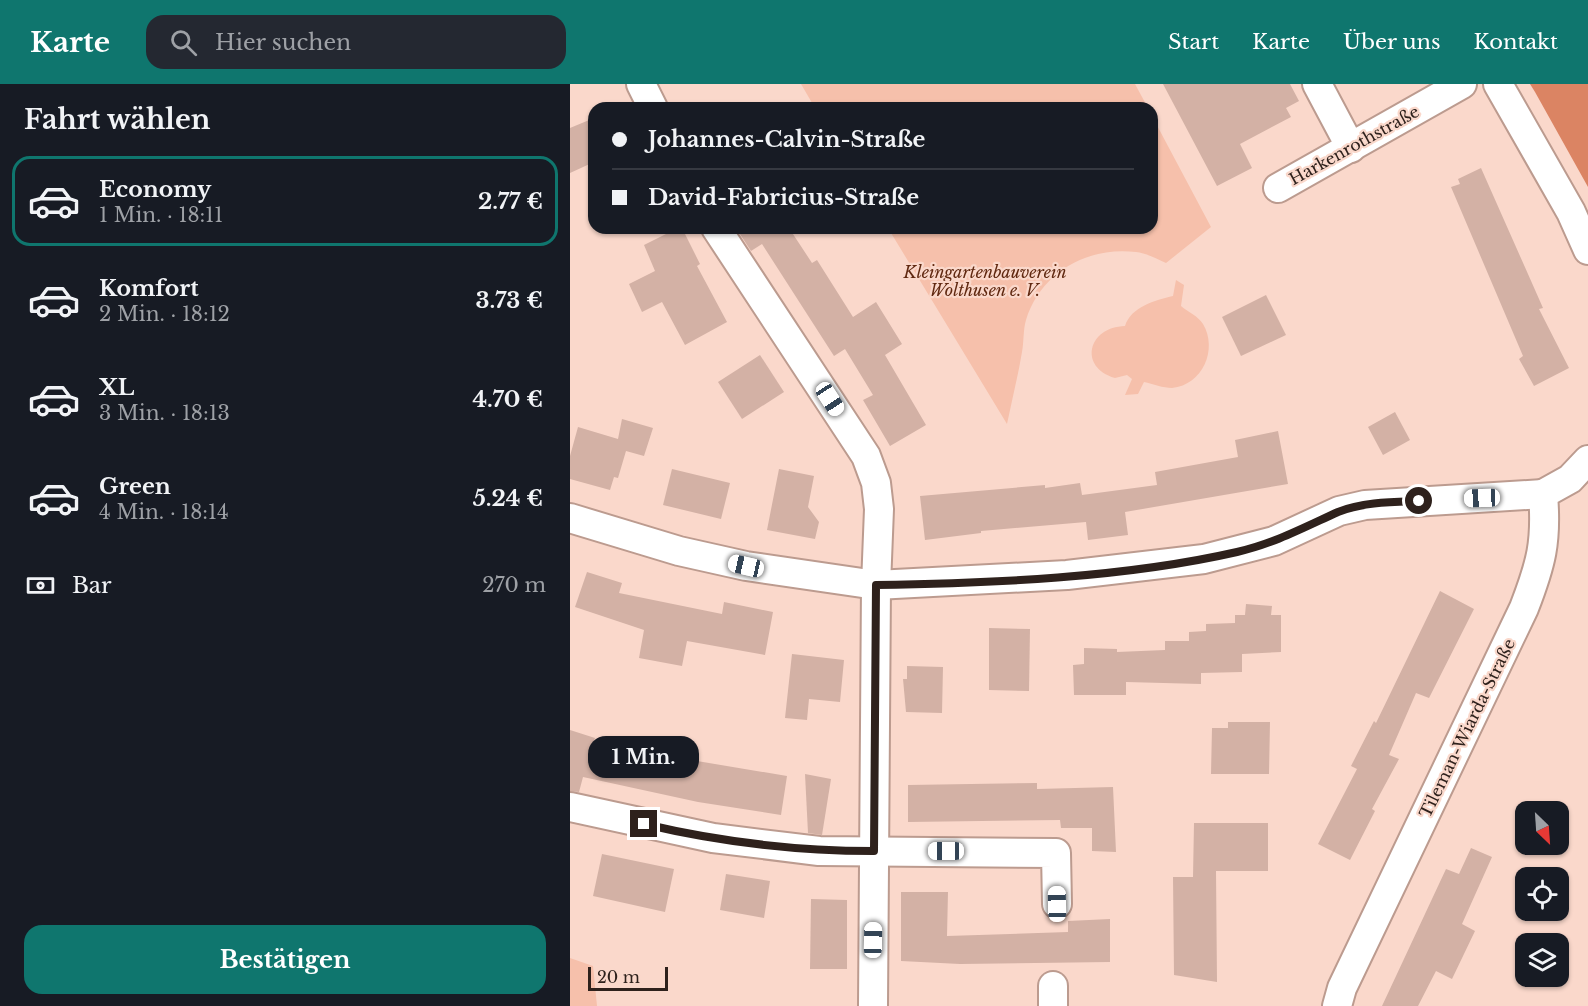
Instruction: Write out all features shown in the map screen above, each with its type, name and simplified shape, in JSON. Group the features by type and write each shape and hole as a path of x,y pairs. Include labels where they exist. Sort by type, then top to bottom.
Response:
{"street":[{"path":"641,84 650,102"},
{"path":"1317,84 1352,148"},
{"name":"Harkenrothstraße","path":"1278,188 1462,84"},
{"path":"1498,84 1571,212 1588,250"},
{"path":"720,234 866,456 876,483 879,509 876,585 873,1006"},
{"path":"570,518 660,545 735,563 876,585 1056,576 1181,563 1240,552 1304,529 1339,512 1365,505 1543,494 1570,479 1588,460"},
{"name":"Tileman-Wiarda-Straße","path":"1337,1006 1342,987 1524,608 1543,556 1546,532 1543,494"},
{"path":"570,807 713,838 819,851 1041,851 1056,853 1057,904"}],"green space":[{"path":"801,84 1135,84 1145,102 812,102"},
{"name":"Kleingartenbauverein Wolthusen e. V.","path":"1158,127 1211,227 1166,263 1140,253 1118,251 1084,258 1055,276 1033,303 1026,320 1023,348 1007,424 892,234 1158,234"},
{"path":"1176,280 1184,285 1181,306 1201,321 1207,334 1209,344 1205,364 1192,380 1183,385 1169,388 1144,382 1138,394 1125,395 1132,379 1127,375 1115,378 1103,373 1092,357 1092,348 1103,333 1112,328 1125,326 1132,314 1144,305 1173,296"},
{"path":"570,958 593,966 597,1006 570,1006"}],"shaded area":[{"path":"1530,84 1588,84 1588,187 1535,92"}],"building":[{"path":"1163,84 1290,84 1299,101 1286,108 1291,117 1240,144 1252,168 1217,186"},
{"path":"588,120 588,165 570,173 570,128"},
{"path":"1481,168 1543,308 1539,309 1569,368 1534,386 1519,359 1523,356 1451,187 1460,184 1458,179"},
{"path":"666,234 685,234 700,264 697,266 727,322 685,345 662,302 642,312 629,284 655,271 644,245"},
{"path":"740,234 793,234 812,263 817,260 853,317 876,302 902,344 885,355 926,425 890,446 863,400 873,395 845,349 834,356 762,244 751,251"},
{"path":"1266,295 1286,335 1241,356 1222,317"},
{"path":"760,355 784,392 742,419 718,382"},
{"path":"1395,412 1410,440 1383,455 1368,427"},
{"path":"622,419 653,428 644,456 626,451 618,478 614,477 610,490 570,479 570,456 578,427 618,439"},
{"path":"1278,431 1288,484 1125,512 1128,535 1088,540 1086,522 981,531 981,533 925,540 920,496 1045,485 1045,488 1080,483 1082,495 1157,485 1155,472 1238,457 1235,440"},
{"path":"672,469 730,483 721,519 663,505"},
{"path":"779,469 814,476 808,507 819,522 815,539 767,530"},
{"path":"587,572 622,583 619,593 722,614 724,602 773,612 765,655 687,641 682,666 639,658 644,630 575,607"},
{"path":"1440,591 1474,609 1429,698 1416,693 1389,755 1399,759 1372,809 1375,811 1350,860 1318,844 1357,769 1351,766 1374,721 1376,723"},
{"path":"1246,604 1272,606 1271,615 1281,615 1281,652 1242,654 1242,672 1201,673 1201,684 1126,682 1126,695 1074,695 1073,665 1084,664 1084,648 1117,649 1117,652 1165,650 1165,641 1189,641 1189,632 1206,631 1206,624 1235,623 1235,615 1245,615"},
{"path":"989,628 1030,629 1029,691 989,690"},
{"path":"792,654 844,660 840,702 809,699 807,720 785,718"},
{"path":"907,666 943,667 942,713 906,712 903,679 907,679"},
{"path":"1228,722 1270,722 1269,774 1211,774 1212,728 1228,728"},
{"path":"570,730 595,738 591,749 651,747 655,754 787,776 781,815 698,802 583,777 579,792 570,791"},
{"path":"805,774 831,779 822,835 808,833"},
{"path":"1037,783 1037,789 1113,787 1116,852 1092,851 1092,828 1061,828 1060,820 908,822 908,785"},
{"path":"1194,823 1268,823 1268,871 1216,871 1217,982 1174,975 1173,877 1193,877"},
{"path":"1471,848 1492,857 1462,924 1475,931 1452,979 1436,971 1418,1006 1382,1006 1446,869 1459,874"},
{"path":"602,854 674,869 665,912 593,896"},
{"path":"726,874 770,881 764,918 720,910"},
{"path":"901,892 948,892 947,936 1068,932 1068,921 1110,919 1110,962 960,964 901,961"},
{"path":"811,899 847,900 847,969 810,969"}],"route":[{"path":"644,824 713,838 796,849 874,851 876,585 936,584 1047,576 1128,570 1181,563 1240,552 1274,541 1352,508 1419,501"}]}
